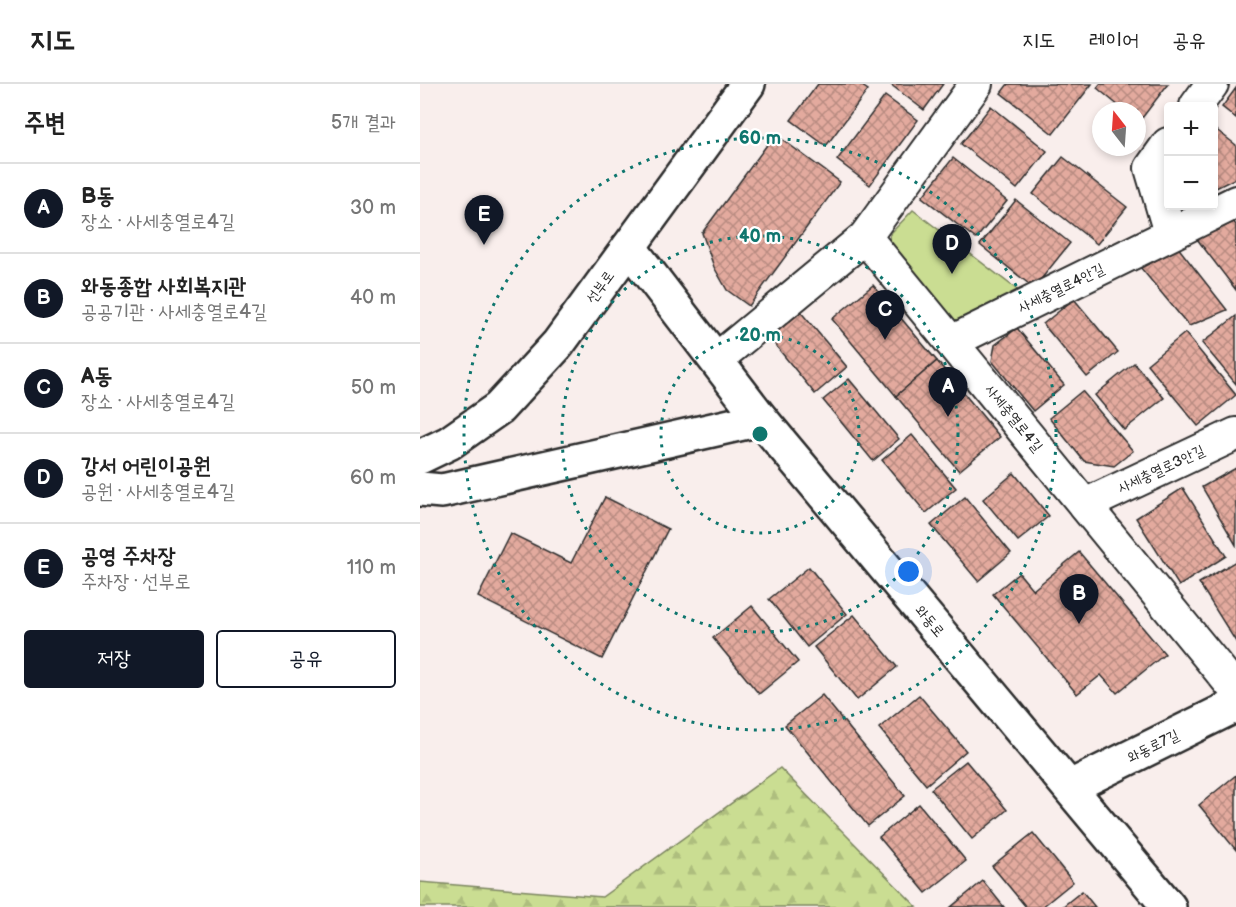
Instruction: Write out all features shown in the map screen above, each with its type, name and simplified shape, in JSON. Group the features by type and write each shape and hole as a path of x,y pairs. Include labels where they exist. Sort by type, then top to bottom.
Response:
{"main road":[{"name":"선부로","path":"420,457 449,443 499,408 558,344 748,84"},
{"name":"와동로","path":"629,247 761,419 1169,907"},
{"path":"420,489 442,491 761,419"},
{"name":"와동로7길","path":"1070,788 1236,705"}],"street":[{"path":"717,359 865,237 976,84"},
{"path":"1199,102 1212,84"},
{"path":"1164,150 1151,168 1170,233"},
{"name":"사세충열로4안길","path":"951,342 1236,202"},
{"name":"사세충열로4길","path":"865,237 1236,690"},
{"name":"사세충열로3안길","path":"1085,505 1236,434"}],"green space":[{"path":"913,210 1024,295 956,332 888,253 890,234"},
{"path":"780,768 917,907 420,907 420,882 602,897"}],"building":[{"path":"818,84 859,84 868,90 826,146 791,120"},
{"path":"890,84 943,84 924,110"},
{"path":"1008,84 1092,84 1053,134 1001,93"},
{"path":"1100,84 1168,84 1146,113 1146,102 1114,102 1097,88"},
{"path":"1236,88 1236,118 1222,107"},
{"path":"885,96 918,120 870,185 837,160"},
{"path":"991,106 1047,151 1017,189 961,144"},
{"path":"1218,131 1236,145 1236,178 1218,187"},
{"path":"775,134 840,182 749,306 727,290 714,267 702,233"},
{"path":"1063,157 1127,207 1097,244 1033,194"},
{"path":"953,158 1007,201 976,239 922,197"},
{"path":"1016,200 1070,243 1034,288 980,245"},
{"path":"1234,222 1236,225 1236,290 1197,239"},
{"path":"1177,246 1227,310 1189,326 1140,267"},
{"path":"873,285 937,361 896,396 832,319"},
{"path":"1074,299 1118,352 1087,377 1043,324"},
{"path":"799,310 847,367 815,394 768,336"},
{"path":"1236,316 1236,384 1202,343"},
{"path":"1017,328 1064,385 1033,411 992,361 995,345"},
{"path":"1185,333 1236,395 1198,426 1147,364"},
{"path":"937,361 1000,437 959,471 896,396"},
{"path":"1134,363 1164,398 1124,430 1095,395"},
{"path":"849,379 899,439 873,461 823,400"},
{"path":"1082,391 1133,451 1114,466 1084,461 1049,418"},
{"path":"912,435 956,488 926,513 882,460"},
{"path":"1236,468 1236,545 1202,487"},
{"path":"1014,473 1049,516 1018,541 983,499"},
{"path":"1183,488 1226,556 1179,586 1136,518"},
{"path":"605,497 668,529 602,659 478,597 510,533 571,563"},
{"path":"965,497 1011,553 978,581 931,525"},
{"path":"1079,552 1165,654 1117,693 1101,675 1077,694 993,594 1019,573 1033,590"},
{"path":"1236,561 1236,642 1199,583"},
{"path":"809,567 847,614 807,647 769,599"},
{"path":"752,606 798,662 759,694 713,638"},
{"path":"854,615 897,667 857,700 814,647"},
{"path":"822,695 905,796 868,826 785,725"},
{"path":"919,695 966,751 926,785 879,728"},
{"path":"966,761 1007,810 972,839 931,789"},
{"path":"1236,775 1236,850 1199,805"},
{"path":"919,804 966,861 926,893 879,837"},
{"path":"1033,833 1073,882 1042,907 1026,907 992,866"},
{"path":"983,881 1004,907 951,907"},
{"path":"1082,891 1095,907 1062,907"}],"place":[{"name":"공영 주차장","path":"484,245"},
{"name":"강서 어린이공원","path":"952,274"},
{"name":"A동","path":"885,340"},
{"name":"B동","path":"948,417"},
{"name":"와동종합 사회복지관","path":"1079,624"}]}
